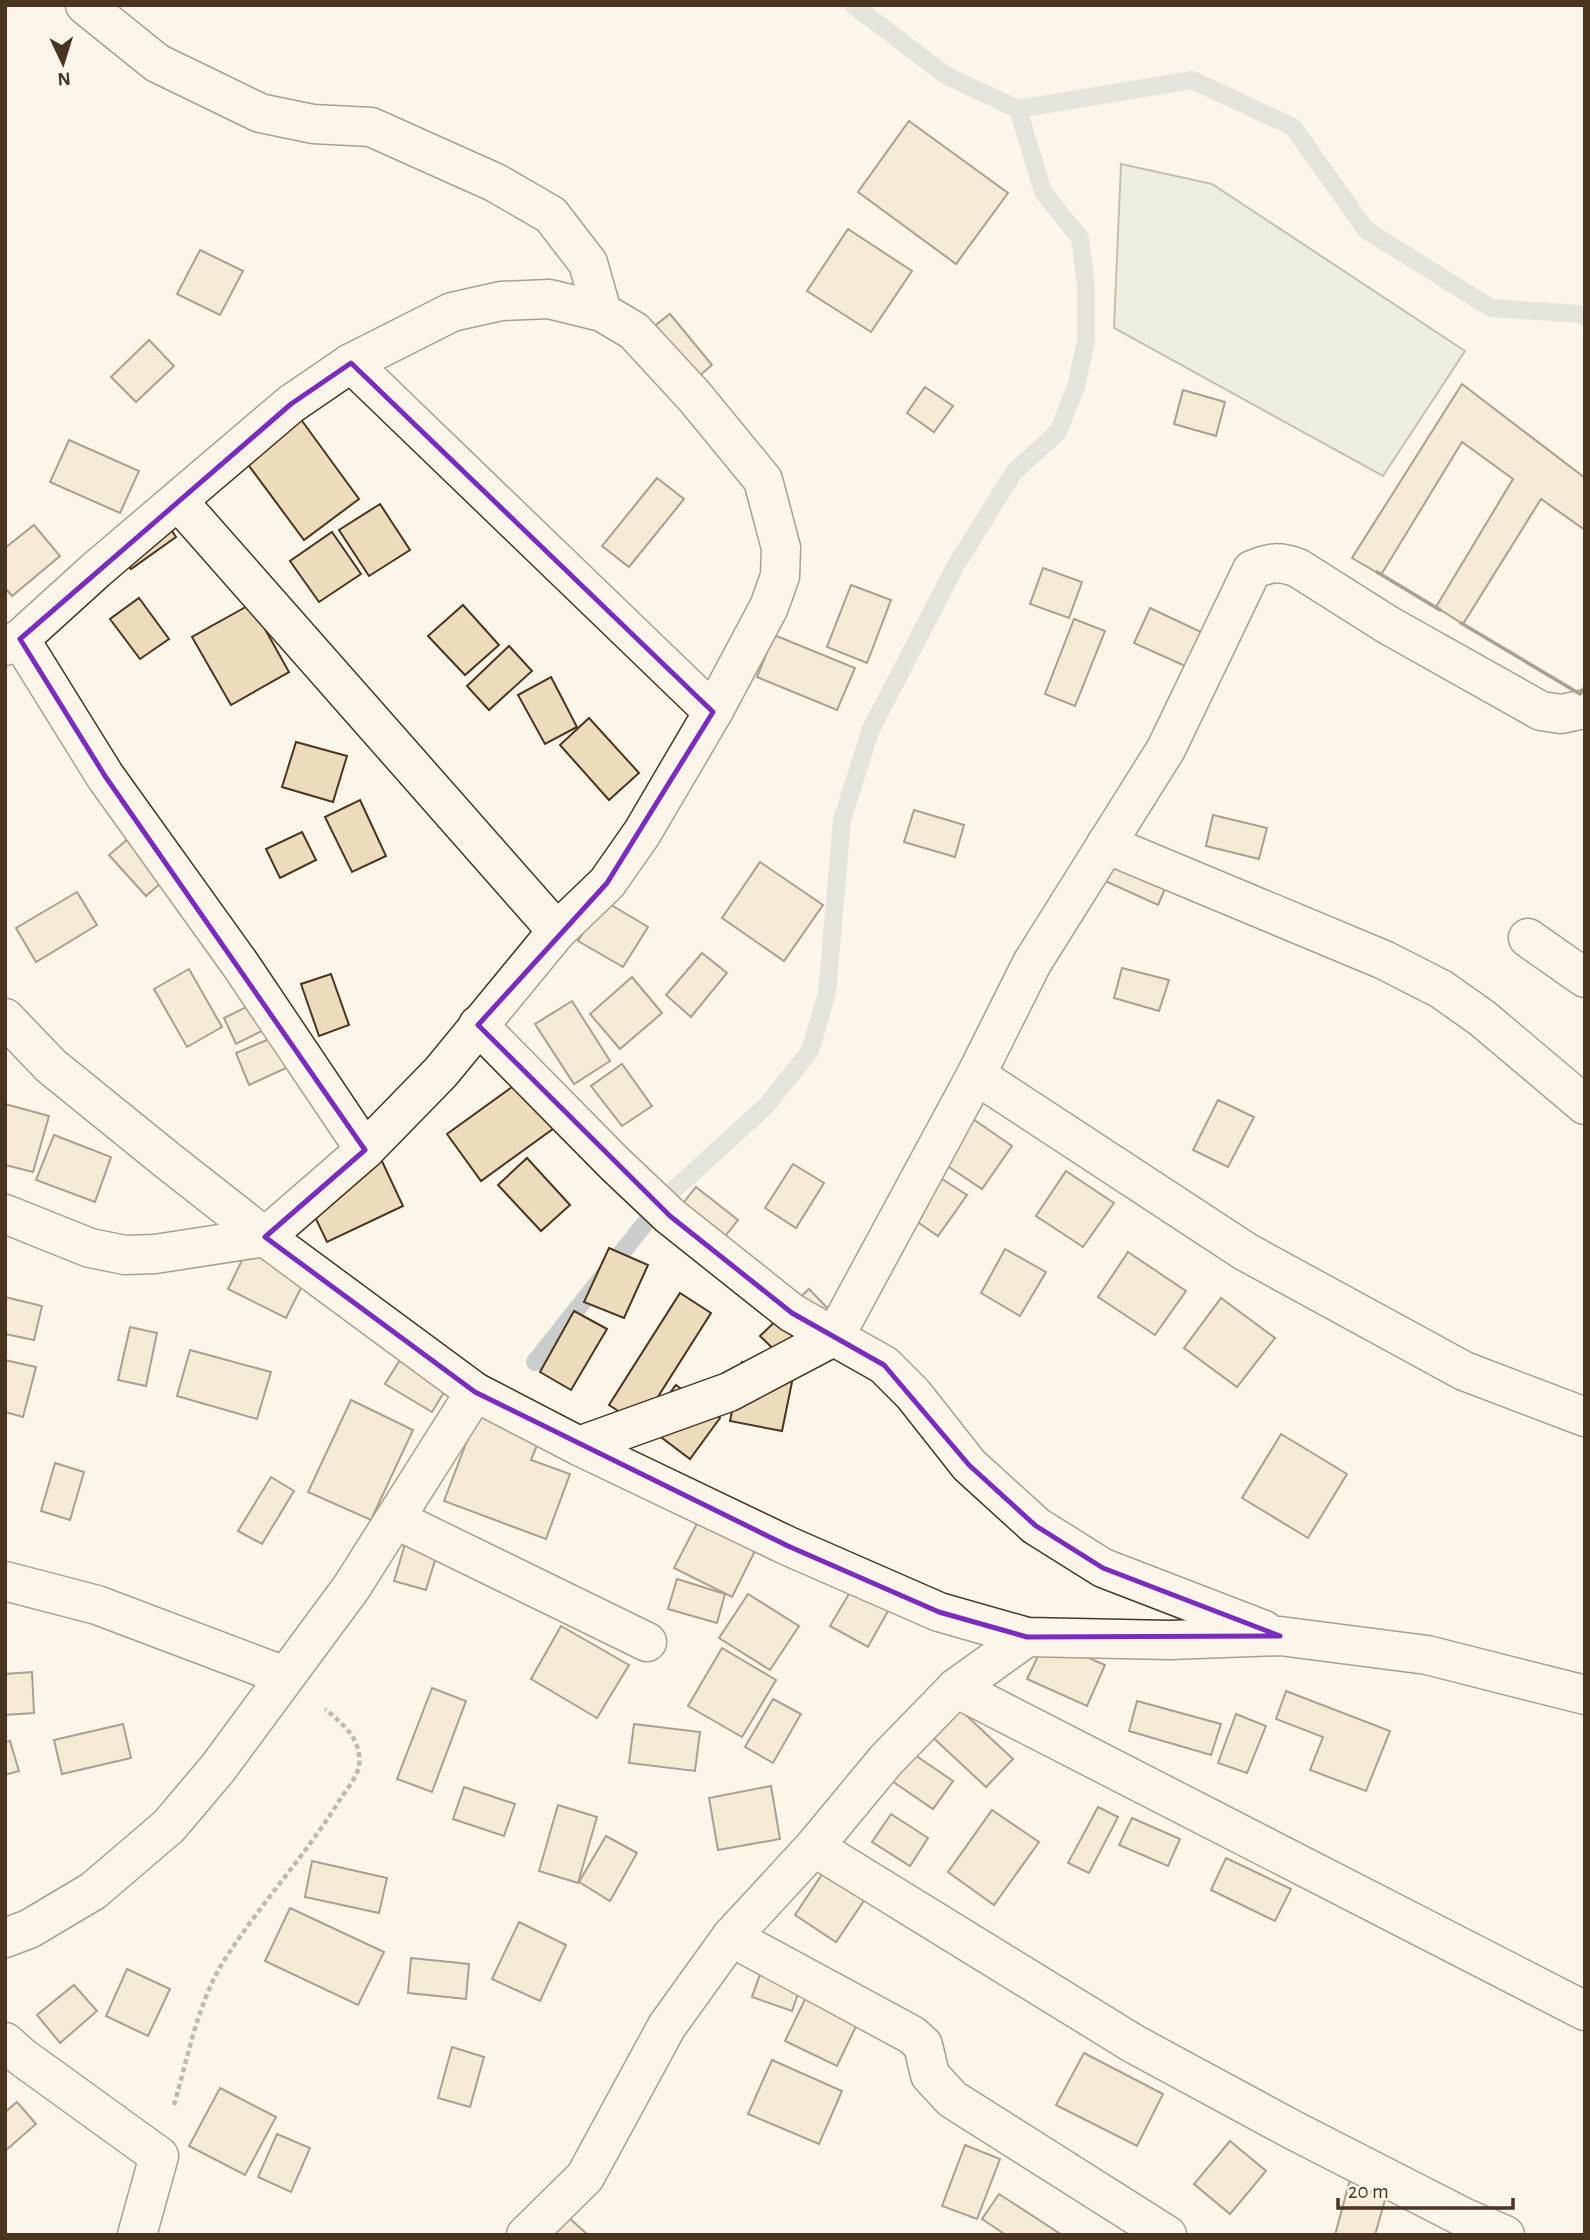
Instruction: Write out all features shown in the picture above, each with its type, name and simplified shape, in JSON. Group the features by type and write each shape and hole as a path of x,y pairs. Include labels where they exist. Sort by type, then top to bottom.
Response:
{"street":[{"path":"85,5 157,63 260,113 313,124 372,127 496,183 551,215 588,263 602,312"},
{"path":"5,1214 90,1248 125,1255 178,1251 265,1237 365,1150 441,1072 557,931 607,883 642,833 713,712 769,607 780,576 780,548 763,480 694,396 634,331 602,312 548,299 501,301 452,312 351,363 291,404 13,642 240,964 365,1150"},
{"path":"351,363 713,712"},
{"path":"178,501 557,931"},
{"path":"579,1446 729,1391 835,1336 976,1075 1032,963 1166,749 1252,570 1271,562 1282,562 1298,568 1388,625 1541,711 1561,714 1585,709"},
{"path":"1106,844 1384,961 1441,989 1482,1018 1585,1105"},
{"path":"1528,938 1585,978"},
{"path":"5,1018 51,1066 265,1237 475,1392 579,1446 788,1546 939,1612 1027,1637 1170,1640 1280,1636 1427,1655 1585,1695"},
{"path":"478,1025 670,1216 792,1313 884,1365 913,1394 969,1465 1036,1526 1103,1568 1280,1636"},
{"path":"976,1075 1246,1252 1464,1371 1585,1417"},
{"path":"5,1938 29,1928 93,1891 169,1826 218,1768 351,1588 475,1392"},
{"path":"395,1519 647,1642"},
{"path":"5,1581 97,1605 285,1676"},
{"path":"526,2235 585,2177 667,2026 731,1937 814,1847 886,1760 956,1688 1027,1637"},
{"path":"956,1688 1585,2011"},
{"path":"814,1847 1134,2044 1305,2137 1463,2217 1505,2235"},
{"path":"731,1937 912,2035 923,2045 930,2075 952,2099 1167,2235"},
{"path":"5,2042 159,2156 137,2235"}],"path":[{"path":"159,2156 212,1984 225,1959 323,1828 358,1770 359,1753 355,1740 346,1727 285,1676"}],"highlighted area":[{"path":"351,363 713,712 607,883 478,1025 670,1216 792,1313 884,1365 969,1465 1036,1526 1103,1568 1280,1636 1027,1637 939,1612 788,1546 475,1392 265,1237 365,1150 105,776 20,639 291,404"}],"green space":[{"path":"1121,164 1212,184 1465,351 1383,476 1114,328"}],"building":[{"path":"909,121 1008,193 956,264 858,192"},
{"path":"848,229 912,271 871,332 807,291"},
{"path":"200,250 243,271 220,315 177,294"},
{"path":"670,314 712,365 683,390 639,338"},
{"path":"149,340 174,366 136,402 111,377"},
{"path":"1462,384 1585,478 1585,530 1541,499 1463,624 1436,607 1513,479 1462,442 1381,575 1352,558"},
{"path":"925,387 953,406 934,432 907,413"},
{"path":"1183,390 1225,402 1216,436 1174,424"},
{"path":"297,414 359,499 304,540 241,455"},
{"path":"69,440 139,471 120,513 50,482"},
{"path":"657,478 684,499 629,567 602,546"},
{"path":"380,504 410,550 369,576 339,530"},
{"path":"159,512 176,537 131,569 113,544"},
{"path":"34,525 60,556 12,596 5,588 5,548"},
{"path":"332,532 361,574 319,602 290,561"},
{"path":"1043,568 1082,582 1069,618 1030,604"},
{"path":"851,585 891,600 867,663 827,647"},
{"path":"139,598 169,639 140,659 110,619"},
{"path":"251,604 289,672 231,705 192,637"},
{"path":"463,605 499,645 465,675 428,636"},
{"path":"1150,608 1201,632 1185,666 1134,643"},
{"path":"1074,619 1105,631 1075,706 1045,694"},
{"path":"774,635 855,668 837,710 757,677"},
{"path":"509,646 532,671 489,710 467,686"},
{"path":"551,677 577,727 545,744 518,695"},
{"path":"589,718 639,773 609,800 560,745"},
{"path":"296,742 347,756 333,802 282,787"},
{"path":"360,800 386,856 352,872 325,817"},
{"path":"914,810 964,825 955,857 904,842"},
{"path":"1213,815 1267,828 1259,859 1206,846"},
{"path":"148,822 184,863 146,896 109,855"},
{"path":"302,832 316,860 280,878 266,849"},
{"path":"1120,844 1174,869 1158,905 1103,880"},
{"path":"760,862 823,905 784,961 722,918"},
{"path":"77,892 97,925 36,962 16,928"},
{"path":"603,900 648,927 623,967 578,941"},
{"path":"702,953 727,973 691,1017 666,995"},
{"path":"1122,968 1169,980 1159,1011 1114,998"},
{"path":"189,969 222,1027 187,1047 154,989"},
{"path":"331,974 349,1025 319,1036 301,984"},
{"path":"632,977 662,1013 620,1049 590,1014"},
{"path":"269,996 281,1021 236,1044 224,1018"},
{"path":"572,1001 610,1061 574,1084 535,1024"},
{"path":"293,1029 306,1059 249,1085 236,1053"},
{"path":"622,1064 652,1106 622,1126 591,1086"},
{"path":"541,1066 575,1113 481,1181 447,1134"},
{"path":"1218,1100 1254,1117 1228,1167 1193,1150"},
{"path":"5,1104 49,1116 33,1172 5,1165"},
{"path":"973,1119 1012,1146 982,1189 943,1163"},
{"path":"54,1135 111,1157 95,1202 36,1180"},
{"path":"380,1157 403,1206 327,1242 304,1194"},
{"path":"527,1158 570,1205 541,1231 498,1185"},
{"path":"793,1164 824,1183 796,1228 765,1208"},
{"path":"1066,1171 1114,1203 1083,1247 1036,1216"},
{"path":"942,1179 967,1195 938,1236 913,1219"},
{"path":"696,1187 738,1220 710,1255 668,1222"},
{"path":"248,1248 307,1276 286,1318 228,1289"},
{"path":"609,1248 648,1265 624,1318 584,1302"},
{"path":"1005,1249 1046,1272 1020,1316 981,1293"},
{"path":"1128,1252 1186,1291 1155,1335 1098,1297"},
{"path":"809,1289 840,1321 793,1368 760,1336"},
{"path":"680,1293 711,1313 640,1425 609,1405"},
{"path":"5,1297 42,1306 34,1340 5,1334"},
{"path":"1221,1298 1275,1338 1237,1387 1184,1348"},
{"path":"574,1311 607,1329 571,1390 540,1372"},
{"path":"130,1327 157,1333 146,1386 118,1380"},
{"path":"190,1350 271,1372 257,1419 177,1396"},
{"path":"403,1355 449,1384 432,1412 385,1384"},
{"path":"5,1360 36,1367 23,1417 5,1412"},
{"path":"742,1362 794,1372 782,1431 730,1421"},
{"path":"676,1385 720,1418 690,1459 645,1425"},
{"path":"351,1400 413,1430 371,1520 308,1492"},
{"path":"481,1404 544,1428 531,1460 570,1474 546,1539 444,1501"},
{"path":"1281,1434 1347,1474 1308,1538 1242,1498"},
{"path":"55,1463 84,1472 70,1520 41,1511"},
{"path":"271,1477 294,1491 262,1544 238,1531"},
{"path":"705,1508 762,1537 732,1597 674,1568"},
{"path":"411,1524 443,1534 426,1590 394,1581"},
{"path":"677,1579 725,1594 717,1623 668,1609"},
{"path":"856,1582 893,1602 868,1647 830,1626"},
{"path":"748,1594 799,1626 770,1670 719,1638"},
{"path":"561,1626 629,1665 597,1718 531,1679"},
{"path":"1046,1639 1105,1665 1087,1706 1027,1679"},
{"path":"722,1648 776,1680 742,1737 688,1706"},
{"path":"32,1672 34,1713 5,1715 5,1674"},
{"path":"432,1688 466,1701 432,1792 397,1779"},
{"path":"1286,1691 1390,1731 1366,1791 1310,1770 1323,1737 1276,1719"},
{"path":"773,1699 801,1714 773,1763 745,1747"},
{"path":"1137,1701 1221,1724 1211,1755 1129,1731"},
{"path":"953,1703 1013,1759 986,1787 926,1731"},
{"path":"1236,1714 1266,1726 1247,1773 1218,1763"},
{"path":"123,1724 131,1758 62,1774 54,1740"},
{"path":"634,1724 700,1732 695,1771 629,1763"},
{"path":"10,1741 19,1771 5,1775 5,1742"},
{"path":"912,1753 953,1781 933,1809 892,1781"},
{"path":"771,1786 780,1839 718,1850 709,1798"},
{"path":"464,1787 515,1804 504,1836 453,1819"},
{"path":"558,1805 597,1817 578,1883 539,1871"},
{"path":"1098,1807 1118,1817 1089,1873 1068,1863"},
{"path":"992,1810 1039,1842 994,1905 948,1872"},
{"path":"891,1814 928,1838 910,1866 872,1842"},
{"path":"1132,1818 1180,1839 1168,1866 1119,1845"},
{"path":"606,1836 637,1853 610,1901 579,1882"},
{"path":"843,1843 884,1871 836,1942 795,1915"},
{"path":"1226,1858 1291,1889 1275,1921 1211,1890"},
{"path":"312,1861 387,1878 379,1913 305,1897"},
{"path":"290,1908 384,1952 358,2005 265,1961"},
{"path":"519,1922 566,1945 540,2001 492,1979"},
{"path":"411,1958 469,1964 466,1999 408,1993"},
{"path":"764,1963 804,1977 792,2011 752,1997"},
{"path":"127,1969 170,1989 148,2036 106,2016"},
{"path":"74,1985 97,2011 60,2043 37,2015"},
{"path":"807,1995 859,2020 837,2066 785,2041"},
{"path":"452,2047 484,2057 470,2107 438,2098"},
{"path":"1084,2053 1163,2094 1137,2146 1056,2105"},
{"path":"772,2060 842,2091 819,2144 748,2114"},
{"path":"220,2088 276,2117 245,2175 189,2146"},
{"path":"17,2102 36,2124 5,2151 5,2112"},
{"path":"277,2134 310,2148 291,2192 258,2177"},
{"path":"1230,2141 1266,2171 1230,2214 1194,2184"},
{"path":"965,2145 1000,2159 977,2219 942,2206"},
{"path":"1354,2165 1392,2175 1375,2235 1335,2235"},
{"path":"999,2194 1062,2235 1006,2235 982,2219"},
{"path":"566,2215 588,2235 548,2235"}],"waterway":[{"path":"853,5 947,76 1018,109 1192,80 1293,127 1366,230 1491,308 1580,314 1585,317"},
{"path":"535,1362 666,1197 767,1105 810,1051 827,993 842,820 871,729 955,567 1014,472 1058,432 1076,387 1086,341 1086,286 1080,238 1043,192 1018,109"}],"wall":[{"path":"1377,572 1440,610"},
{"path":"1461,623 1580,694 1585,687"}]}
